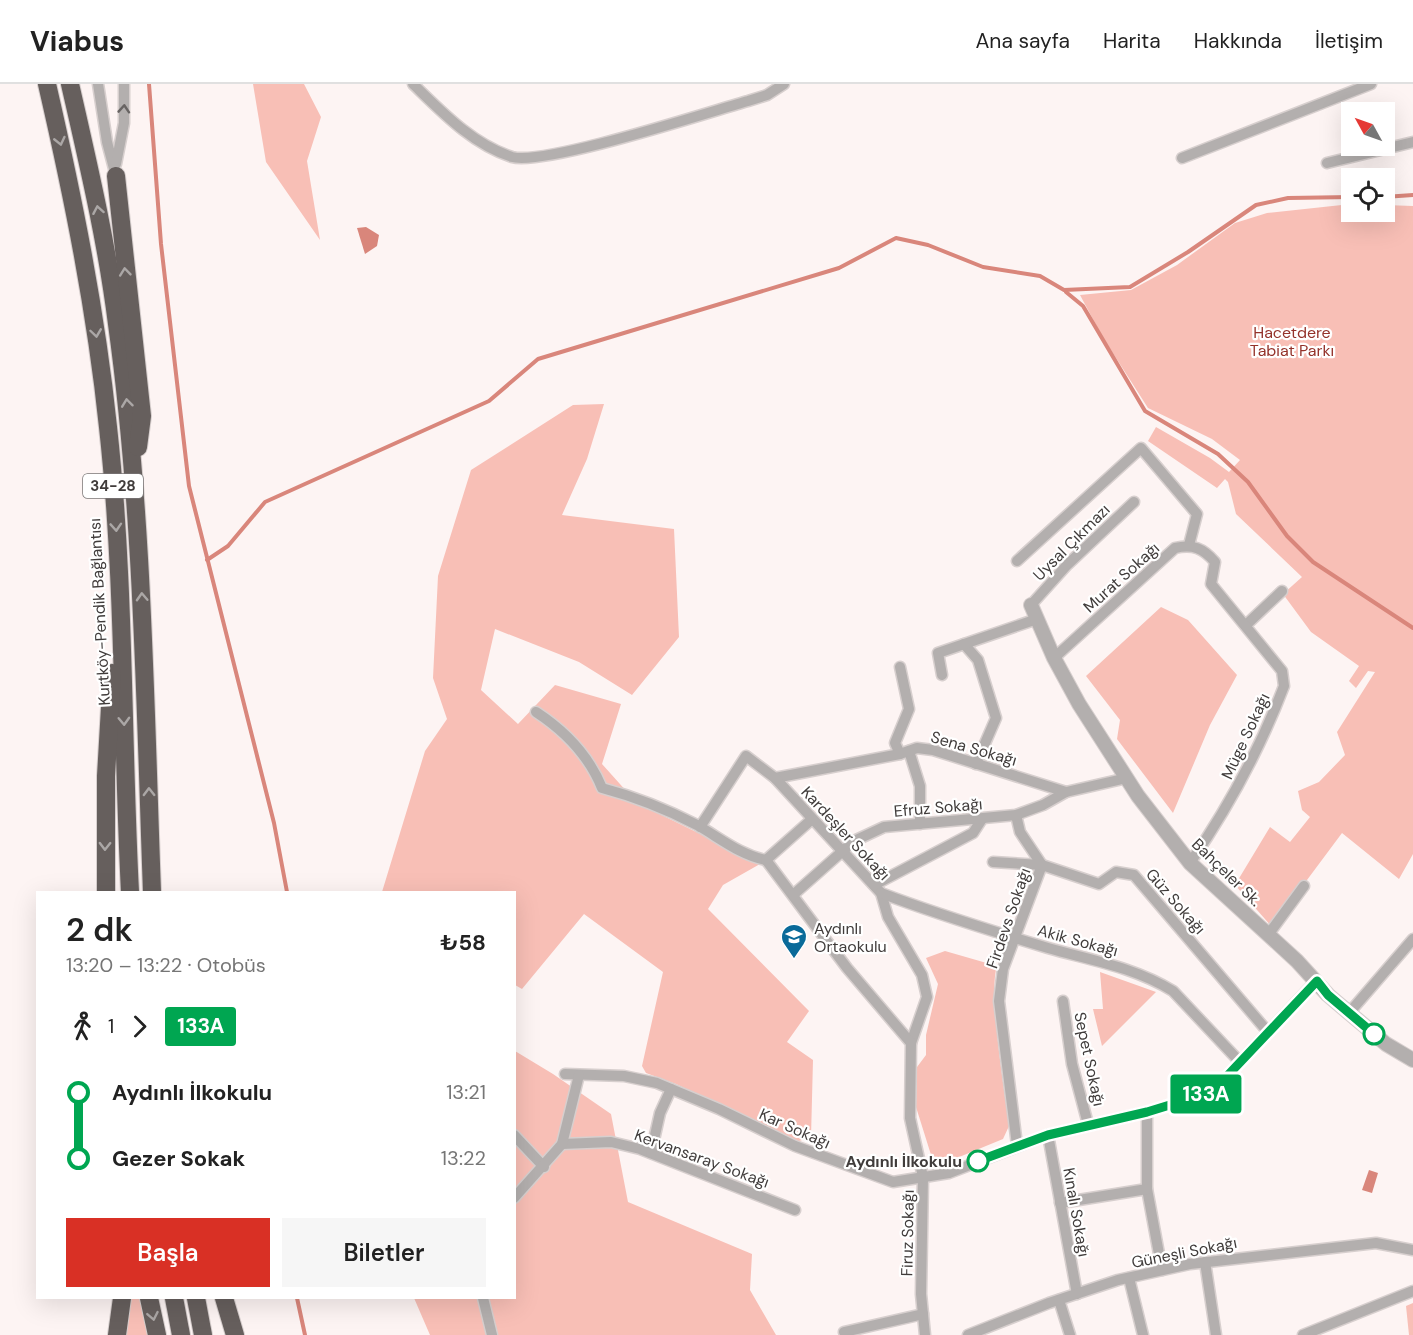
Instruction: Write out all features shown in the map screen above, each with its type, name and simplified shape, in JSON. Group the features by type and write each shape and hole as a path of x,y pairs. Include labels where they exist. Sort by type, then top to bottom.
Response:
{"highway":[{"name":"Kurtköy-Pendik Bağlantısı","path":"47,84 78,218 109,428 119,578 130,891"},
{"name":"34-28","path":"70,84 97,202 117,322 133,476 141,583 152,891"},
{"path":"116,176 142,416 133,476"},
{"path":"106,891 106,776 119,578"},
{"path":"149,820 163,891"},
{"path":"117,1335 122,1299"},
{"path":"150,1299 157,1335"},
{"path":"174,1299 181,1335"},
{"path":"196,1299 203,1335"},
{"path":"223,1299 229,1335"},
{"path":"223,1299 235,1335"}],"street":[{"path":"98,84 107,142 116,176"},
{"path":"116,176 116,153 123,123 124,84"},
{"path":"412,84 466,133 495,150 515,158 542,157 748,102 767,95 784,84"},
{"path":"1182,158 1371,84"},
{"path":"1327,163 1413,142"},
{"path":"1017,561 1141,448 1197,514 1189,545"},
{"name":"Uysal Çıkmazı","path":"1031,605 1067,565 1134,502"},
{"name":"Müge Sokağı","path":"1189,545 1206,552 1215,562 1211,584 1282,672 1284,686 1237,788 1218,822 1190,863"},
{"name":"Murat Sokağı","path":"1054,658 1175,548 1189,545"},
{"path":"1246,626 1282,591"},
{"name":"Bahçeler Sk.","path":"1031,605 1054,658 1079,704 1127,778 1190,863 1349,1013 1386,1044 1413,1060"},
{"path":"942,675 938,652 1037,619"},
{"path":"964,644 978,660 996,718 976,764"},
{"path":"900,667 909,708 895,743 905,752 920,786 921,824"},
{"path":"536,712 562,729 596,772 602,788 638,797 727,841 745,856 766,860 847,968 911,1043"},
{"name":"Sena Sokağı","path":"776,778 917,748 933,750 1032,779 1066,792"},
{"name":"Kardeşler Sokağı","path":"700,827 746,756 776,778 811,820 878,889 888,917 922,975 927,998 911,1043"},
{"path":"1066,792 1127,778"},
{"name":"Efruz Sokağı","path":"793,895 855,841 884,827 1016,815 1043,805 1066,792"},
{"name":"Firdevs Sokağı","path":"1016,815 1020,832 1042,865 1003,969 999,1000 1017,1145"},
{"path":"878,889 973,833 982,819"},
{"path":"766,860 811,820"},
{"name":"Güz Sokağı","path":"993,862 1042,865 1099,884 1116,872 1134,875 1268,1032"},
{"path":"1268,935 1304,886"},
{"name":"Akik Sokağı","path":"878,889 929,911 1014,938 1116,965 1160,983 1173,991 1239,1061"},
{"path":"1349,1013 1413,939"},
{"name":"Kar Sokağı","path":"565,1074 624,1076 671,1089 795,1146 893,1182 949,1173 1048,1135 1147,1112 1212,1092 1317,981"},
{"name":"Sepet Sokağı","path":"1063,1001 1072,1064 1088,1124"},
{"name":"Firuz Sokağı","path":"911,1043 910,1119 923,1178 925,1335"},
{"path":"516,1196 562,1144 579,1075"},
{"path":"651,1153 660,1113 671,1089"},
{"path":"1147,1112 1147,1189 1162,1270"},
{"name":"Kınalı Sokağı","path":"1048,1135 1077,1294"},
{"path":"516,1137 544,1167"},
{"name":"Kervansaray Sokağı","path":"562,1144 611,1143 651,1153 795,1210"},
{"path":"1060,1203 1147,1189"},
{"name":"Güneşli Sokağı","path":"968,1335 993,1330 1059,1300 1162,1270 1205,1262 1376,1243 1413,1250"},
{"path":"1205,1262 1216,1335"},
{"path":"1129,1278 1143,1335"},
{"path":"1303,1335 1324,1331 1413,1291"},
{"path":"483,1299 492,1335"},
{"path":"1059,1300 1070,1335"},
{"path":"844,1332 923,1314"}],"green space":[{"path":"253,84 304,84 321,117 307,161 320,240 266,162"},
{"name":"Hacetdere Tabiat Parkı","path":"1341,205 1341,222 1395,222 1395,205 1413,206 1413,854 1399,879 1342,833 1272,927 1235,885 1270,827 1290,842 1310,817 1302,810 1298,791 1319,782 1345,755 1337,732 1375,672 1368,671 1356,688 1349,681 1359,666 1311,632 1283,594 1302,577 1236,514 1228,482 1225,479 1217,488 1148,441 1156,427 1210,458 1229,472 1240,460 1212,439 1148,408 1102,336 1080,295 1131,290 1177,265 1235,223 1267,213"},
{"path":"604,404 587,459 562,515 674,529 679,637 632,695 579,662 495,629 481,690 518,724 555,685 621,704 602,764 637,803 760,864 723,885 708,909 809,1011 787,1042 813,1060 811,1137 796,1142 676,1084 646,1073 642,1066 663,972 584,914 522,989 516,986 516,891 382,891 425,751 447,719 433,678 438,576 471,470 573,405"},
{"path":"1161,607 1188,620 1237,675 1210,725 1173,813 1117,739 1120,720 1086,676"},
{"path":"945,951 997,966 996,1020 1009,1126 1003,1139 947,1162 932,1158 916,1107 917,1067 926,1055 926,1035 938,984 926,958"},
{"path":"1100,972 1156,992 1102,1046 1093,1009 1103,1009"},
{"path":"516,1052 611,1114 628,1202 752,1254 750,1290 776,1335 430,1335 414,1299 516,1299"},
{"path":"130,1299 142,1299 149,1335 126,1335"},
{"path":"1413,1303 1413,1335 1409,1335 1406,1306"}],"shaded area":[{"path":"366,227 379,235 377,246 365,254 357,228"},
{"path":"1369,1170 1378,1173 1372,1193 1362,1190"}],"waterway":[{"path":"149,84 161,244 189,486 274,823 287,891"},
{"path":"1395,196 1413,195"},
{"path":"207,560 228,546 265,502 489,401 538,359 839,268 896,238 928,245 983,267 1040,276 1064,290 1130,287 1188,252 1256,205 1288,198 1341,197"},
{"path":"1066,292 1083,306 1145,411 1218,454 1248,482 1287,536 1313,562 1413,628"},
{"path":"297,1299 305,1335"}],"bus line":[{"name":"133A","path":"978,1161 1048,1135 1095,1122 1147,1112 1212,1092 1317,981 1328,995 1374,1034"}],"place":[{"name":"Aydınlı Ortaokulu","path":"794,960"},
{"name":"Aydınlı İlkokulu","path":"978,1161"}]}
